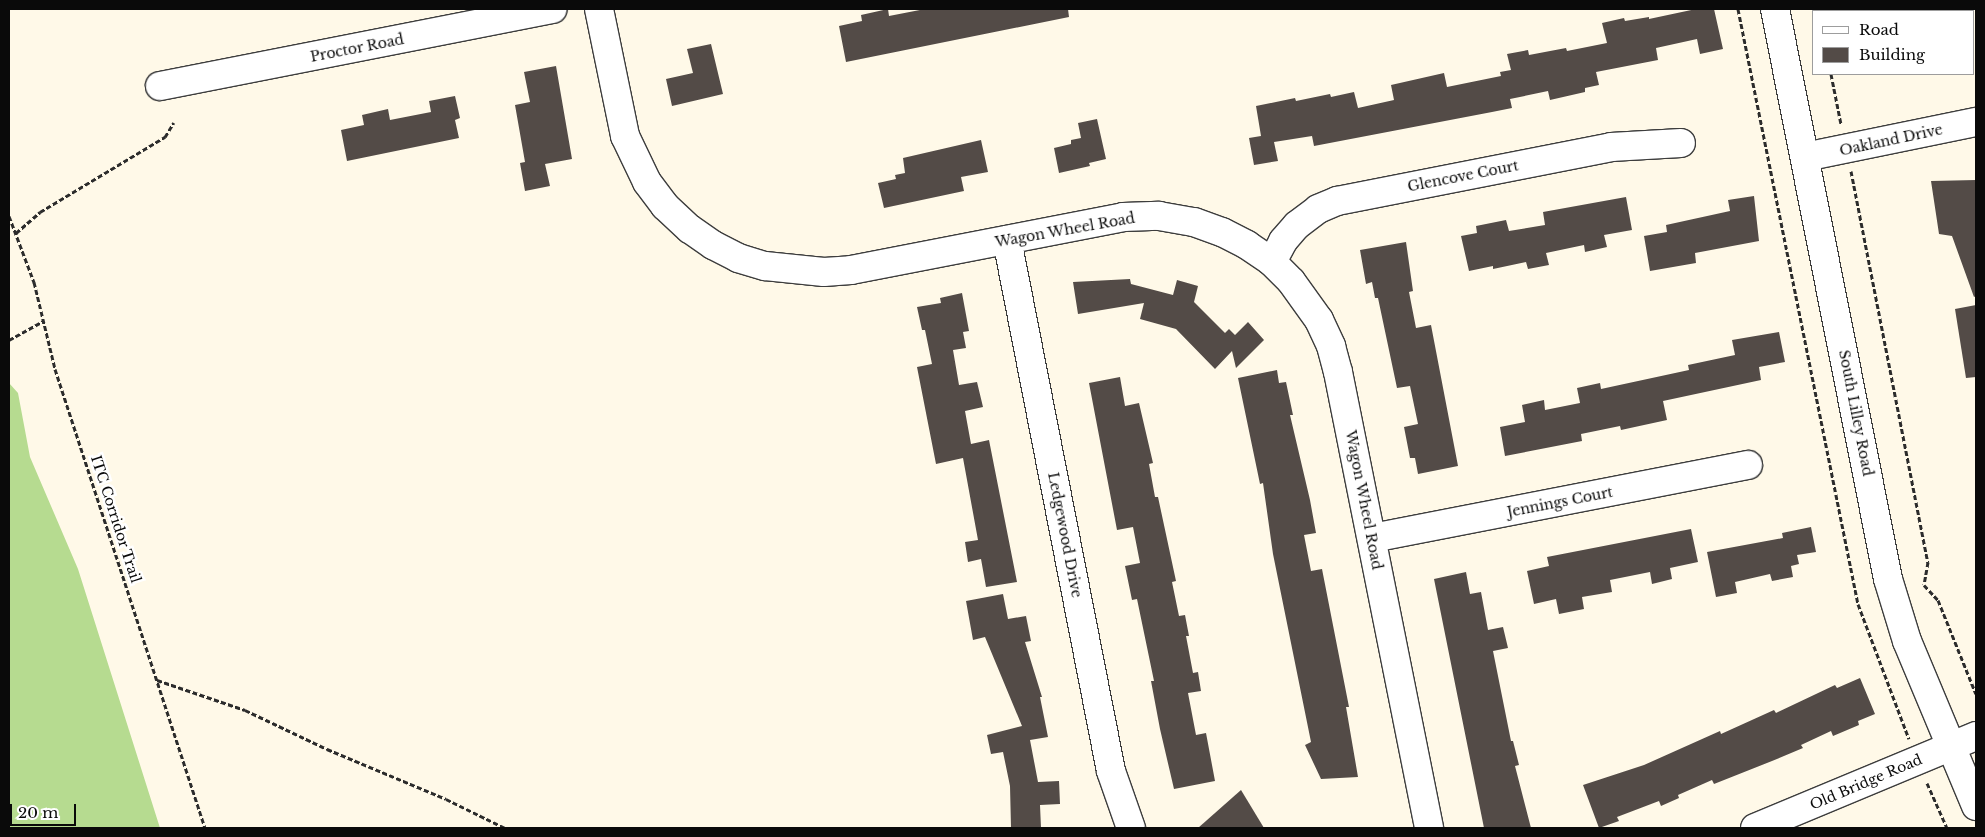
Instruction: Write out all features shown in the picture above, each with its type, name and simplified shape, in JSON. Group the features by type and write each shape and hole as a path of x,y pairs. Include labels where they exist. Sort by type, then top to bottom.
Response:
{"street":[{"name":"Proctor Road","path":"160,86 553,9"},
{"name":"Wagon Wheel Road","path":"599,9 619,116 633,156 647,182 665,206 690,229 713,245 738,258 765,266 824,272 851,270 1123,217 1159,216 1194,222 1222,232 1247,245 1272,262 1305,298 1319,320 1338,372 1428,828"},
{"name":"South Lilley Road","path":"1775,9 1888,579 1907,641 1976,806"},
{"name":"Oakland Drive","path":"1805,157 1976,122"},
{"name":"Glencove Court","path":"1272,262 1283,241 1296,225 1318,209 1337,201 1611,147 1681,143"},
{"name":"Ledgewood Drive","path":"1007,240 1111,771 1131,828"},
{"name":"Jennings Court","path":"1372,538 1748,465"},
{"name":"Old Bridge Road","path":"1755,828 1976,736"}],"path":[{"path":"1738,9 1858,604 1912,747"},
{"path":"1831,75 1843,132"},
{"path":"16,233 40,212 165,137 174,122"},
{"path":"1850,167 1928,562 1924,585 1938,600 1976,694"},
{"name":"ITC Corridor Trail","path":"9,216 34,282 55,369 205,828"},
{"path":"9,340 43,321"},
{"path":"157,680 245,710 327,749 446,799 505,828"},
{"path":"1925,778 1947,828"}],"green space":[{"path":"9,383 18,393 30,457 78,569 160,828 9,828"}],"building":[{"path":"888,9 889,16 925,9 1068,9 1069,17 846,62 839,26 862,21 861,15"},
{"path":"1696,9 1714,9 1723,49 1700,54 1697,39 1656,48 1658,60 1596,72 1599,85 1585,88 1585,92 1550,100 1548,91 1510,99 1512,108 1314,146 1312,136 1274,142 1278,161 1254,165 1249,138 1261,136 1256,106 1295,98 1296,101 1330,94 1331,97 1354,92 1358,108 1394,100 1391,85 1444,73 1447,87 1501,76 1500,72 1511,70 1507,54 1528,50 1529,55 1566,48 1567,51 1607,43 1602,23 1624,18 1625,21 1649,17 1649,19"},
{"path":"711,44 723,94 672,106 666,79 693,73 687,49"},
{"path":"556,66 572,159 545,164 550,186 525,191 520,163 525,162 515,105 530,102 524,72"},
{"path":"455,96 460,118 455,120 459,138 347,161 341,130 364,125 362,115 388,109 390,120 431,112 429,101"},
{"path":"1097,119 1106,159 1089,163 1090,166 1059,173 1054,148 1071,144 1071,140 1081,138 1078,123"},
{"path":"981,140 988,172 961,177 964,191 884,208 878,183 896,179 895,175 905,173 903,158"},
{"path":"1976,180 1976,296 1974,297 1952,236 1939,234 1931,181"},
{"path":"1754,196 1759,241 1695,253 1696,263 1650,271 1644,236 1667,232 1666,225 1730,211 1728,200"},
{"path":"1626,197 1632,230 1604,235 1607,247 1585,252 1584,245 1546,253 1549,265 1528,269 1526,262 1493,269 1493,266 1469,271 1461,236 1477,233 1476,226 1506,220 1509,231 1545,225 1543,212"},
{"path":"1406,242 1413,291 1409,292 1416,328 1431,325 1458,466 1418,474 1415,458 1410,458 1404,427 1418,424 1410,386 1397,388 1378,298 1375,298 1372,282 1366,284 1360,250"},
{"path":"1130,279 1131,284 1173,295 1177,280 1198,286 1194,302 1225,333 1229,329 1235,335 1248,322 1264,340 1236,368 1232,351 1215,369 1176,329 1140,319 1144,303 1078,314 1073,282"},
{"path":"962,293 969,331 963,332 966,348 953,350 959,385 977,382 983,407 965,411 971,444 989,440 1017,582 986,587 981,559 968,562 965,542 978,540 963,458 936,464 917,367 932,364 925,330 922,330 917,307 941,303 940,298"},
{"path":"1976,305 1976,377 1966,378 1955,309"},
{"path":"1779,332 1785,362 1759,367 1761,380 1663,401 1667,420 1621,430 1620,426 1581,434 1582,441 1505,456 1500,427 1525,422 1522,405 1544,400 1545,410 1580,403 1577,388 1600,383 1601,389 1689,370 1688,365 1735,355 1732,340"},
{"path":"1277,370 1279,383 1286,382 1293,415 1290,415 1310,500 1316,533 1304,535 1311,571 1322,569 1349,707 1346,707 1358,777 1321,779 1305,745 1311,742 1273,554 1263,483 1260,484 1238,378"},
{"path":"1120,377 1125,406 1139,403 1153,463 1149,464 1155,497 1158,497 1176,581 1172,582 1179,616 1185,615 1189,636 1186,636 1193,673 1198,672 1201,691 1188,693 1196,735 1206,733 1215,781 1174,789 1160,729 1151,681 1154,681 1137,599 1132,600 1125,566 1140,563 1133,527 1117,530 1089,383"},
{"path":"1811,527 1816,552 1797,555 1799,564 1791,566 1793,577 1772,581 1770,574 1735,582 1737,593 1716,597 1707,552 1783,538 1782,533"},
{"path":"1691,529 1698,562 1670,568 1672,579 1652,584 1650,572 1610,580 1612,592 1582,597 1584,609 1559,614 1556,599 1534,604 1527,571 1549,566 1547,557"},
{"path":"1466,572 1470,594 1481,592 1488,630 1503,627 1508,648 1493,651 1511,741 1513,741 1519,765 1515,766 1531,828 1484,828 1434,579"},
{"path":"1003,594 1008,619 1026,616 1031,641 1025,642 1042,697 1040,697 1048,737 1030,740 1038,782 1059,781 1060,804 1040,805 1041,828 1011,828 1010,786 1003,752 991,754 987,735 1022,726 985,637 973,640 966,601"},
{"path":"1860,678 1875,714 1858,721 1859,725 1833,736 1831,731 1801,745 1803,748 1772,761 1714,784 1712,780 1678,795 1679,798 1661,806 1659,801 1617,817 1619,821 1599,828 1583,785 1644,765 1720,731 1721,734 1774,710 1776,713 1835,685 1837,688"},
{"path":"1241,790 1264,828 1198,828"}]}
